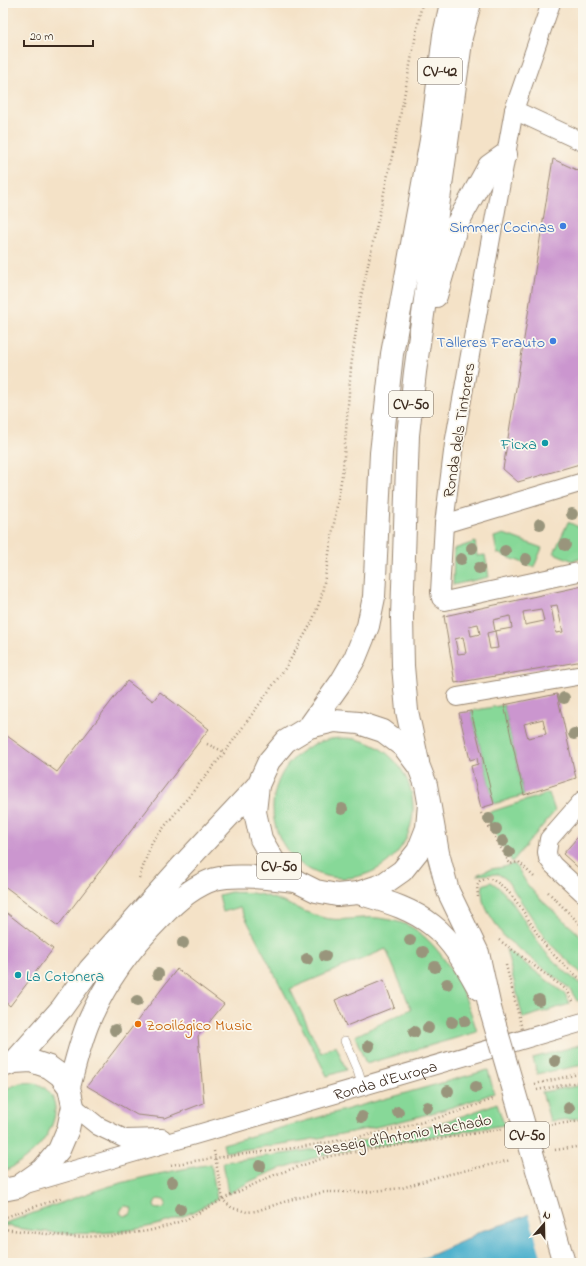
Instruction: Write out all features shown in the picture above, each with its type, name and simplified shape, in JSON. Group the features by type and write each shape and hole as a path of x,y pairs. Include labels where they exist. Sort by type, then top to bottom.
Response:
{"main road":[{"name":"CV-42","path":"431,140 444,35 451,3"},
{"name":"CV-50","path":"309,728 341,682 355,658 368,626 374,598 381,453 392,354 431,140 470,3"},
{"name":"CV-50","path":"460,42 415,372 408,435 402,617 403,666 407,711 419,767 426,785 438,853 448,891 478,953 490,1008 564,1263"},
{"path":"415,372 457,224 489,166 506,154"},
{"name":"CV-50","path":"419,767 404,747 383,732 371,727 359,723 334,721 309,728 286,741 269,760 258,785 255,812 261,839 275,863 296,881 316,890 337,895 358,893 382,885 402,871 418,851 427,828 429,804"},
{"path":"9,1064 62,1008 95,963 181,867 258,785"},
{"path":"10,1188 42,1170 59,1150 68,1129 71,1096 87,1027 105,987 130,950 150,928 176,901 195,887 215,879 230,876 296,881"},
{"name":"CV-50","path":"358,893 390,903 415,914 432,925 447,940 466,966 490,1008"},
{"path":"9,1064 31,1061 49,1067 60,1076 71,1096"}],"street":[{"name":"Ronda dels Tintorers","path":"551,3 514,110 454,444 444,524 440,592 441,598 445,601 583,571"},
{"path":"514,110 583,142"},
{"path":"444,524 583,482"},
{"path":"457,697 583,675"},
{"path":"583,800 549,839 546,852 552,865 583,893"},
{"name":"Ronda d'Europa","path":"10,1188 363,1087 579,1015"},
{"path":"71,1096 98,1126 125,1139 187,1138"}],"lane":[{"path":"345,1041 363,1087"}],"path":[{"path":"137,884 152,842 225,752 286,667 312,622 321,598 343,469 351,367 360,301 396,138 422,3"},
{"path":"206,744 225,752"},
{"path":"481,813 510,864 518,862 536,879"},
{"path":"479,901 477,886 480,881 488,878 496,880 503,886 517,904 545,946 572,972 583,980"},
{"path":"546,890 583,927"},
{"path":"496,934 501,947"},
{"path":"499,940 567,990 579,1015"},
{"path":"505,961 512,989"},
{"path":"528,1086 583,1073"},
{"path":"536,1090 579,1082 583,1083"},
{"path":"173,1165 286,1149 379,1132 450,1114 494,1099"},
{"path":"541,1125 583,1121"},
{"name":"Passeig d'Antonio Machado","path":"3,1229 73,1237 130,1234 167,1226 201,1212 274,1175 330,1156 504,1128"},
{"path":"554,1150 583,1146"},
{"path":"213,1147 223,1200 232,1208 247,1212 256,1211 293,1199 325,1192 364,1192 402,1188 437,1177 516,1159"}],"green space":[{"path":"568,522 583,529 583,558 573,561 554,553"},
{"path":"504,534 542,548 534,567 497,553 494,537"},
{"path":"475,542 477,556 485,555 489,577 453,585 454,549"},
{"path":"504,705 524,795 494,804 471,711"},
{"path":"343,738 363,741 370,744 382,750 397,764 410,788 413,808 410,828 407,835 401,847 387,862 363,875 343,878 323,875 316,872 304,866 289,852 276,828 273,808 276,788 279,781 285,769 299,754 323,741"},
{"path":"549,793 555,811 512,862 484,814"},
{"path":"513,864 517,867 527,884 538,897 581,936 583,940 583,975 549,943 506,879 498,874 477,875 487,870"},
{"path":"491,882 505,894 519,912 546,953 561,968 583,986 583,1000 577,1001 570,989 504,937 488,912 483,901 483,885"},
{"path":"231,892 250,893 270,897 328,919 378,918 398,922 412,927 427,939 446,962 468,1004 477,1032 366,1064 355,1036 411,1009 386,949 290,989 321,1053 336,1045 346,1070 327,1076 240,907 223,912 219,895"},
{"path":"506,949 565,994 570,1004 523,1018"},
{"path":"583,1044 583,1065 537,1074 533,1058"},
{"path":"488,1070 494,1093 461,1104 395,1123 361,1130 225,1152 223,1144"},
{"path":"20,1083 36,1084 46,1089 54,1103 54,1118 48,1134 38,1147 22,1161 3,1172 3,1090"},
{"path":"577,1086 583,1087 583,1118 550,1121 542,1092"},
{"path":"497,1103 504,1125 330,1153 276,1170 251,1181 228,1194 223,1162 292,1153 397,1134 465,1115"},
{"path":"211,1164 217,1199 190,1213 153,1226 111,1232 66,1233 44,1232 3,1225 107,1187 172,1171","holes":["158,1199 164,1200 166,1203 164,1208 155,1208 154,1205","125,1206 131,1207 132,1210 130,1215 124,1216 120,1213 122,1208"]}],"water":[{"path":"534,1212 576,1214 583,1216 583,1255 545,1263 413,1263 463,1241 481,1231 511,1222"}],"pier":[{"path":"564,1209 576,1211 583,1236 583,1257 543,1263 528,1212 534,1210"}],"building":[{"path":"553,159 583,173 583,463 518,482 503,469"},
{"path":"583,586 583,661 455,683 444,616","holes":["557,605 563,632 556,633 551,606","541,609 544,621 525,625 523,612","510,616 512,628 495,631 493,620","478,624 480,634 471,636 469,626","495,631 498,648 490,649 487,633","463,637 466,653 458,654 455,639"]},
{"path":"127,681 153,701 160,692 209,729 58,926 3,885 3,733 57,772"},
{"path":"557,694 576,778 524,795 504,705","holes":["543,719 546,734 528,738 524,724"]},
{"path":"471,711 494,804 481,808 471,766 478,764 477,758 470,760 459,713"},
{"path":"583,831 583,872 563,854"},
{"name":"La Cotonera","path":"3,910 53,949 10,1006 3,1000"},
{"path":"177,969 224,1004 198,1036 204,1103 165,1118 137,1115 87,1086"},
{"path":"384,980 394,1007 346,1026 335,1000"}],"place":[{"name":"Simmer Cocinas","path":"563,226"},
{"name":"Talleres Ferauto","path":"553,341"},
{"name":"Ficxa","path":"545,443"},
{"name":"La Cotonera","path":"18,975"},
{"name":"Zooilógico Music","path":"138,1024"}]}
